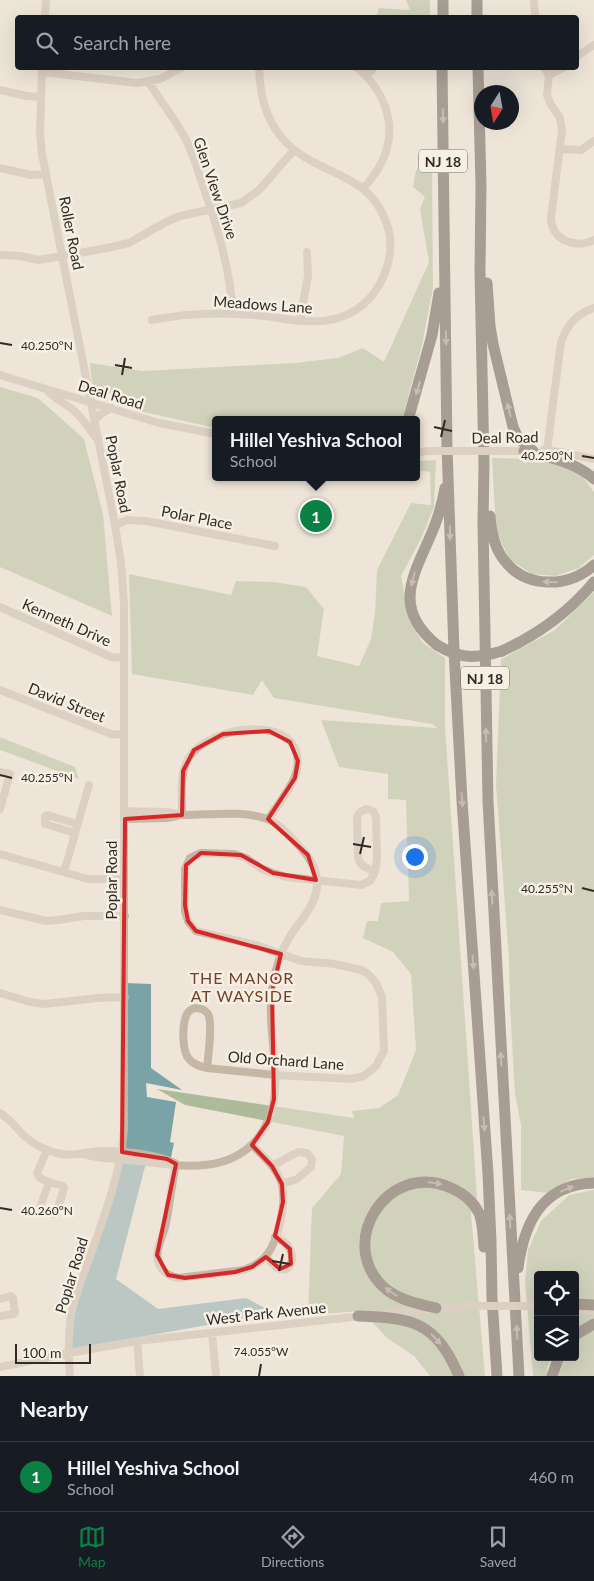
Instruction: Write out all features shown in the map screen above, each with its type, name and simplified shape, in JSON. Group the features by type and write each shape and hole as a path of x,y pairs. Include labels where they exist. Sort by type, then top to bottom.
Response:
{"highway":[{"path":"443,0 443,15"},
{"path":"477,0 477,15"},
{"name":"NJ 18","path":"442,70 448,467 458,728 488,1184 497,1376"},
{"name":"NJ 18","path":"478,70 488,811 520,1376"},
{"path":"481,185 489,316 493,344 513,427 518,438 528,451 569,463 594,479"},
{"path":"409,416 432,335 444,254"},
{"path":"484,465 493,539 503,558 514,570 532,579 557,582 577,577 594,565"},
{"path":"448,467 440,511 414,572 410,591 416,621 424,634 437,645 449,652 472,657 490,655 502,651 529,638 556,620 594,582"},
{"path":"436,1308 409,1302 388,1290 377,1279 368,1262 365,1242 370,1218 385,1198 402,1187 420,1182 433,1182 456,1190 470,1200 477,1209 481,1219 492,1285"},
{"path":"515,1287 522,1240 536,1212 551,1197 562,1190 594,1183"},
{"path":"579,1304 594,1305"},
{"path":"358,1316 399,1318 421,1326 431,1333 443,1347 459,1376"},
{"path":"579,1333 594,1324"},
{"path":"552,1376 558,1361"}],"street":[{"path":"45,15 46,0"},
{"path":"534,0 535,15"},
{"path":"579,55 594,45"},
{"path":"42,70 134,83 160,79 177,70"},
{"name":"Roller Road","path":"42,70 40,134 46,174 91,403"},
{"name":"Meadows Lane","path":"152,320 197,314 233,314 309,322 327,321 351,313 371,297 384,276 390,255 389,229 380,207 364,188 307,159 294,150 282,137 268,115 261,91 259,70"},
{"path":"359,70 374,84 384,102 389,131 383,160 364,188"},
{"path":"366,76 372,70"},
{"path":"545,70 549,75 546,92 562,124 551,218 553,228 561,238 571,243 584,243 594,240"},
{"path":"549,75 559,70"},
{"name":"Glen View Drive","path":"149,82 156,96 185,138 220,237 227,267 233,314"},
{"path":"0,90 29,97 41,97"},
{"path":"560,149 581,150 594,141"},
{"path":"0,255 13,255 40,260 125,244 174,218 241,203 259,190 294,150"},
{"path":"0,168 31,175 46,174"},
{"path":"300,320 308,276 307,252"},
{"path":"547,450 561,342 573,320 580,314 594,308"},
{"name":"Deal Road","path":"0,375 174,427 212,433"},
{"path":"46,389 79,416 97,440"},
{"name":"Poplar Road","path":"70,1376 70,1327 74,1302 110,1198 121,1156 125,1107 124,592 115,525 91,403"},
{"path":"95,420 111,408"},
{"name":"Deal Road","path":"420,452 547,450 594,459"},
{"name":"Polar Place","path":"115,525 126,520 146,521 275,546"},
{"name":"Kenneth Drive","path":"0,607 111,657 124,658"},
{"name":"David Street","path":"0,690 112,734 124,736"},
{"path":"182,815 183,771 187,760 194,750 206,741 223,734 236,730 259,729 279,734 287,739 294,749 298,761 295,778 268,819"},
{"path":"0,772 10,774 0,809"},
{"path":"64,872 89,785"},
{"path":"366,809 373,811 376,817 377,859 375,872 363,866 358,858 357,817 360,812 366,809"},
{"path":"0,1113 14,1123 28,1139 47,1150 60,1153 82,1154 91,1152 121,1156 165,1158 176,1164 201,1166 218,1164 237,1156 252,1145 263,1130 270,1115 274,1099 275,1075 271,1007 272,992 281,954 288,939 312,903 316,889 315,870 308,855 283,830 268,819 250,815 182,815 167,812 124,815"},
{"path":"75,833 44,824 45,816 78,824"},
{"path":"0,854 88,879 124,879"},
{"name":"Old Orchard Lane","path":"207,1068 210,1019 206,1011 194,1008 188,1012 185,1018 183,1047 187,1058 196,1065 207,1068 275,1075 351,1079 359,1077 370,1072 382,1056 385,1044 382,997 379,986 368,974 356,969 335,964 301,961 256,945 201,933 192,927 185,911 186,865 190,858 199,854 234,854 246,858 262,869 273,873 361,885 367,883 375,872"},
{"path":"0,910 46,921 84,916 124,916"},
{"path":"0,994 44,1004 125,997"},
{"path":"176,1164 166,1224 158,1249 158,1262 168,1275 178,1278 235,1272 252,1267 265,1257 273,1245 283,1202 282,1184 272,1166 252,1145"},
{"path":"47,1150 38,1173 40,1178 48,1182"},
{"path":"272,1166 298,1152 307,1153 312,1159 309,1170 297,1179 282,1184"},
{"path":"265,1257 280,1269 286,1268 291,1264 293,1257 290,1249 285,1242 275,1237"},
{"path":"0,1299 11,1296 15,1312 14,1314 0,1316"},
{"name":"West Park Avenue","path":"0,1367 137,1341 436,1308 534,1306"},
{"path":"579,1309 594,1311"},
{"path":"212,1333 216,1376"},
{"path":"137,1341 140,1376"}],"highlighted area":[{"path":"269,731 290,742 298,761 295,778 268,819 308,855 316,880 273,873 241,855 201,853 186,865 185,905 188,921 196,931 281,954 272,992 274,1099 268,1122 252,1145 272,1166 282,1184 283,1202 275,1236 290,1249 291,1264 280,1269 266,1257 252,1267 235,1272 185,1278 168,1275 157,1255 176,1164 167,1159 122,1152 125,819 182,815 183,771 194,750 223,734"}],"green space":[{"path":"406,0 430,0 430,15 377,15 379,8 410,10"},
{"path":"432,157 433,288 422,345 403,416 212,416 212,427 143,412 92,384 90,363 143,371 294,363 338,358 363,348 384,362 429,262 420,209 425,197 413,187 416,170"},
{"path":"0,387 38,398 84,439 103,514 112,616 0,567"},
{"path":"492,458 535,459 563,465 582,476 594,492 594,555 579,568 556,576 532,574 510,560 496,531"},
{"path":"436,460 434,507 421,539 401,576 410,622 423,643 445,658 445,726 477,1197 471,1213 485,1376 430,1376 414,1356 387,1338 362,1311 308,1315 312,1208 341,1174 344,1136 185,1105 157,1089 354,1118 352,1111 379,1108 398,1095 416,1050 411,974 393,952 363,938 367,921 378,921 381,903 409,901 406,800 388,799 388,774 339,767 321,720 437,728 432,724 274,698 262,680 253,695 132,674 129,574 231,595 236,581 274,582 306,587 324,609 317,656 359,666 371,639 375,613 377,570 411,503 431,505 430,472 420,471 420,461"},
{"path":"594,592 594,1178 571,1179 548,1193 521,1190 521,1125 515,1094 509,959 496,785 501,659 555,630"},
{"path":"0,737 75,767 79,779 0,750"},
{"path":"594,1190 594,1318 579,1328 579,1271 534,1271 534,1361 551,1361 547,1367 547,1376 533,1376 525,1281 528,1250 541,1221 569,1195"},
{"path":"594,1328 594,1376 558,1376 564,1361 579,1361 579,1337"}],"water":[{"path":"126,983 151,984 151,1068 182,1090 146,1083 147,1097 176,1102 170,1142 174,1143 170,1162 147,1159 116,1279 158,1309 246,1298 274,1313 68,1350 71,1308 119,1159"}],"place":[{"name":"Hillel Yeshiva School","path":"316,516"}],"district":[{"name":"THE MANOR AT WAYSIDE","path":"242,986"}]}
